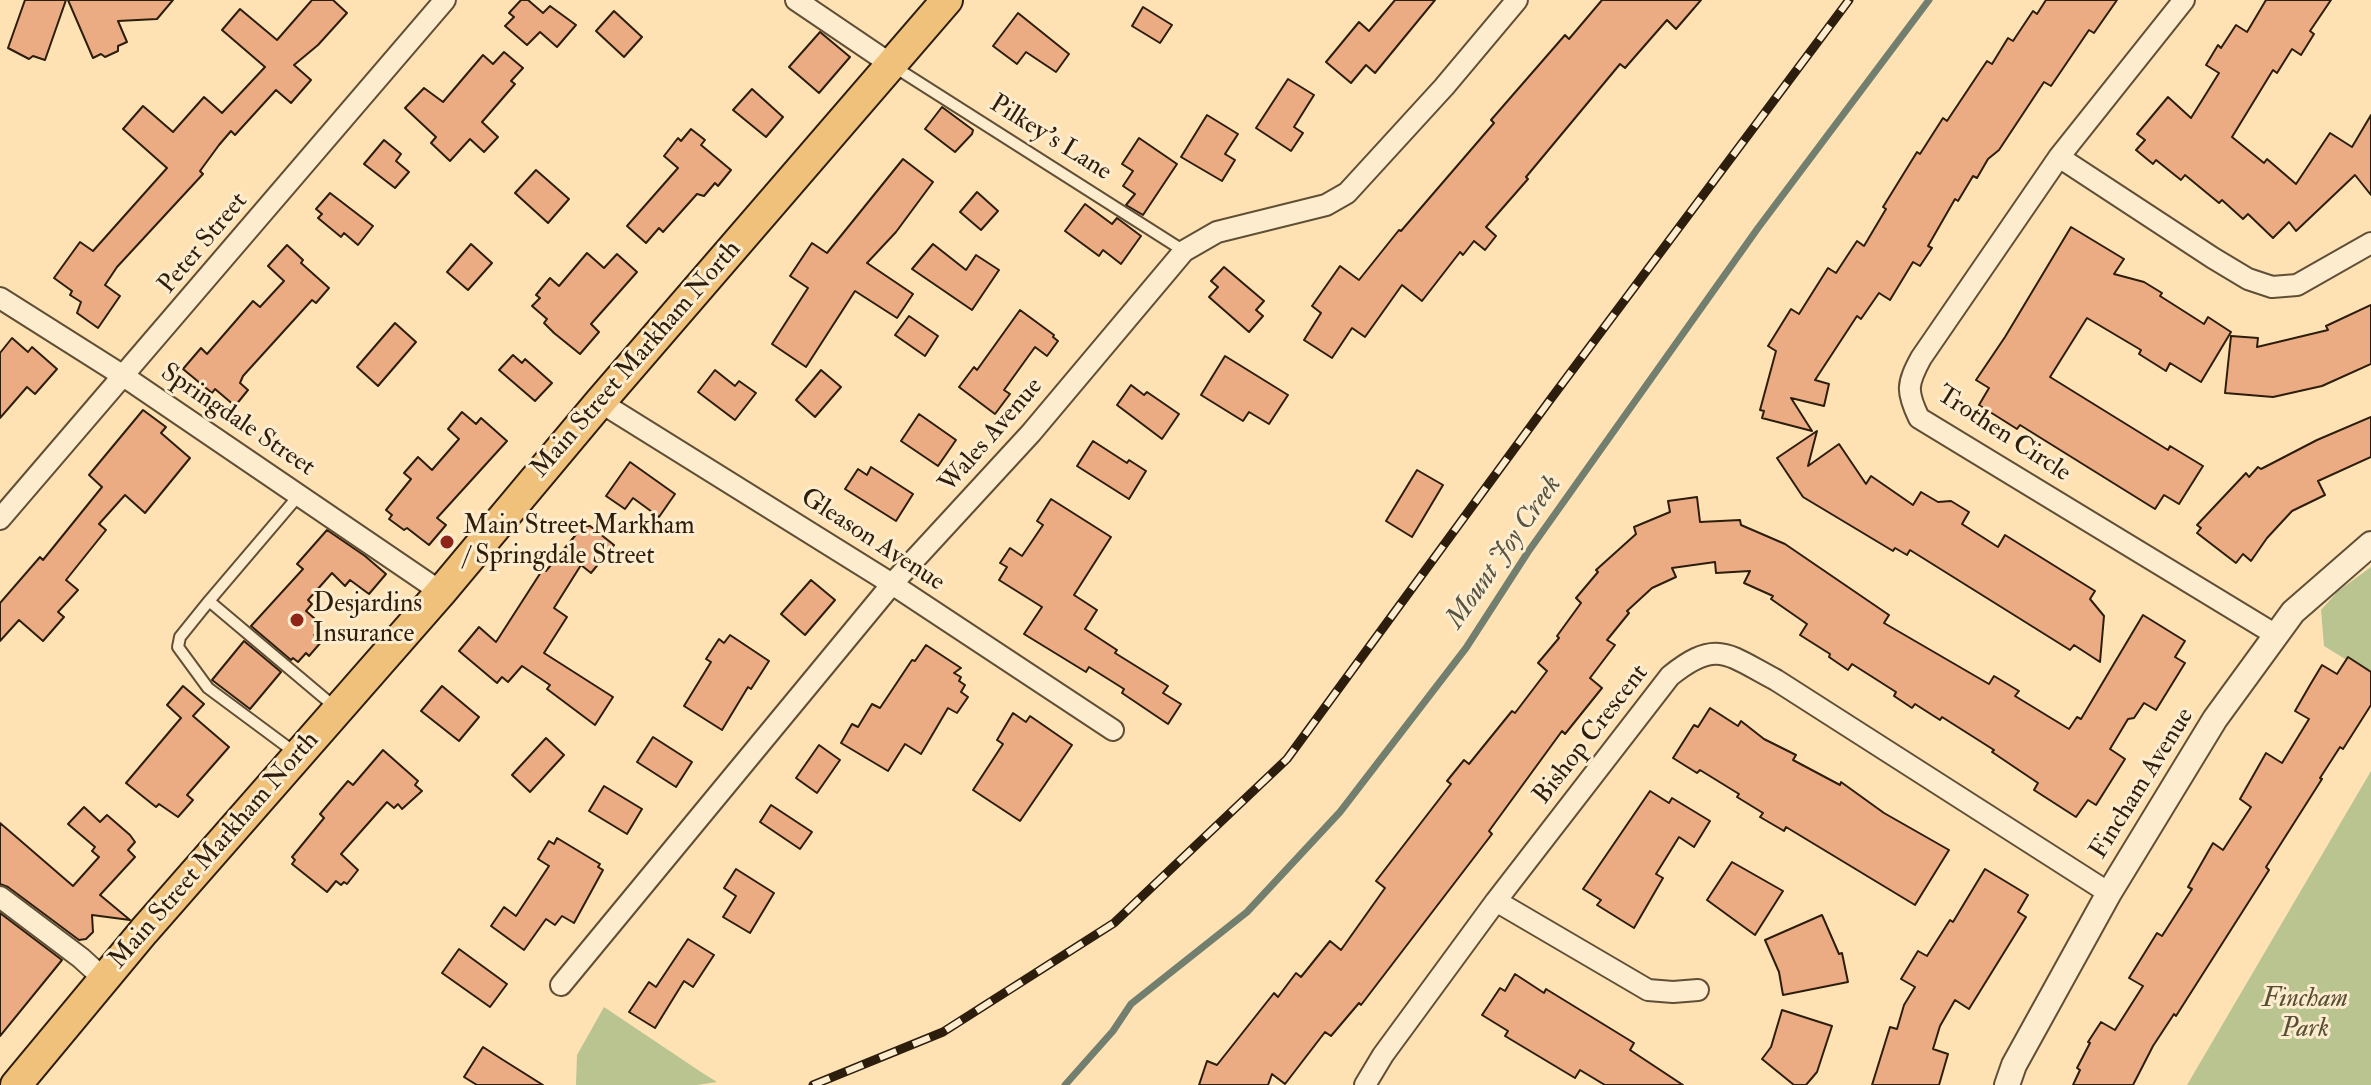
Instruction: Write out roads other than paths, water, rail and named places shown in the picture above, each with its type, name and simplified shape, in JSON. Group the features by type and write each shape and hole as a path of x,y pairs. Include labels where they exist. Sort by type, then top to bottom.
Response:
{"main road":[{"name":"Main Street Markham North","path":"16,1085 947,0"}],"street":[{"name":"Peter Street","path":"0,519 125,377 445,0"},
{"path":"796,0 892,65"},
{"name":"Wales Avenue","path":"561,985 892,584 1031,433 1184,251 1217,232 1326,205 1347,193 1444,87 1517,0"},
{"name":"Trothen Circle","path":"2184,0 2059,157 1921,358 1908,382 1911,402 1919,418 2276,635"},
{"path":"2059,157 2213,258 2248,279 2272,287 2297,285 2371,243"},
{"name":"Springdale Street","path":"0,298 125,377 441,592"},
{"name":"Gleason Avenue","path":"600,402 892,584 1113,730"},
{"name":"Fincham Avenue","path":"2007,1085 2014,1065 2109,893 2215,719 2293,612 2371,544"},
{"name":"Bishop Crescent","path":"1365,1085 1383,1055 1496,901 1670,676 1705,653 1730,655 1776,680 2109,893"},
{"path":"0,897 104,979"},
{"path":"1496,901 1648,990 1698,990"}],"lane":[{"name":"Pilkey's Lane","path":"892,65 1184,251"},
{"path":"298,755 208,688 178,647 180,637 300,494"},
{"path":"209,601 338,709"}],"waterway":[{"name":"Mount Joy Creek","path":"1065,1085 1113,1031 1131,1004 1247,912 1340,812 1466,648 1528,552 1758,228 1929,0"}],"railway":[{"path":"813,1085 943,1032 1114,923 1287,759 1849,0"}],"place":[{"name":"Main Street Markham / Springdale Street","path":"447,542"},
{"name":"Desjardins Insurance","path":"297,620"}],"park label":[{"name":"Fincham Park","path":"2305,1015"}]}
